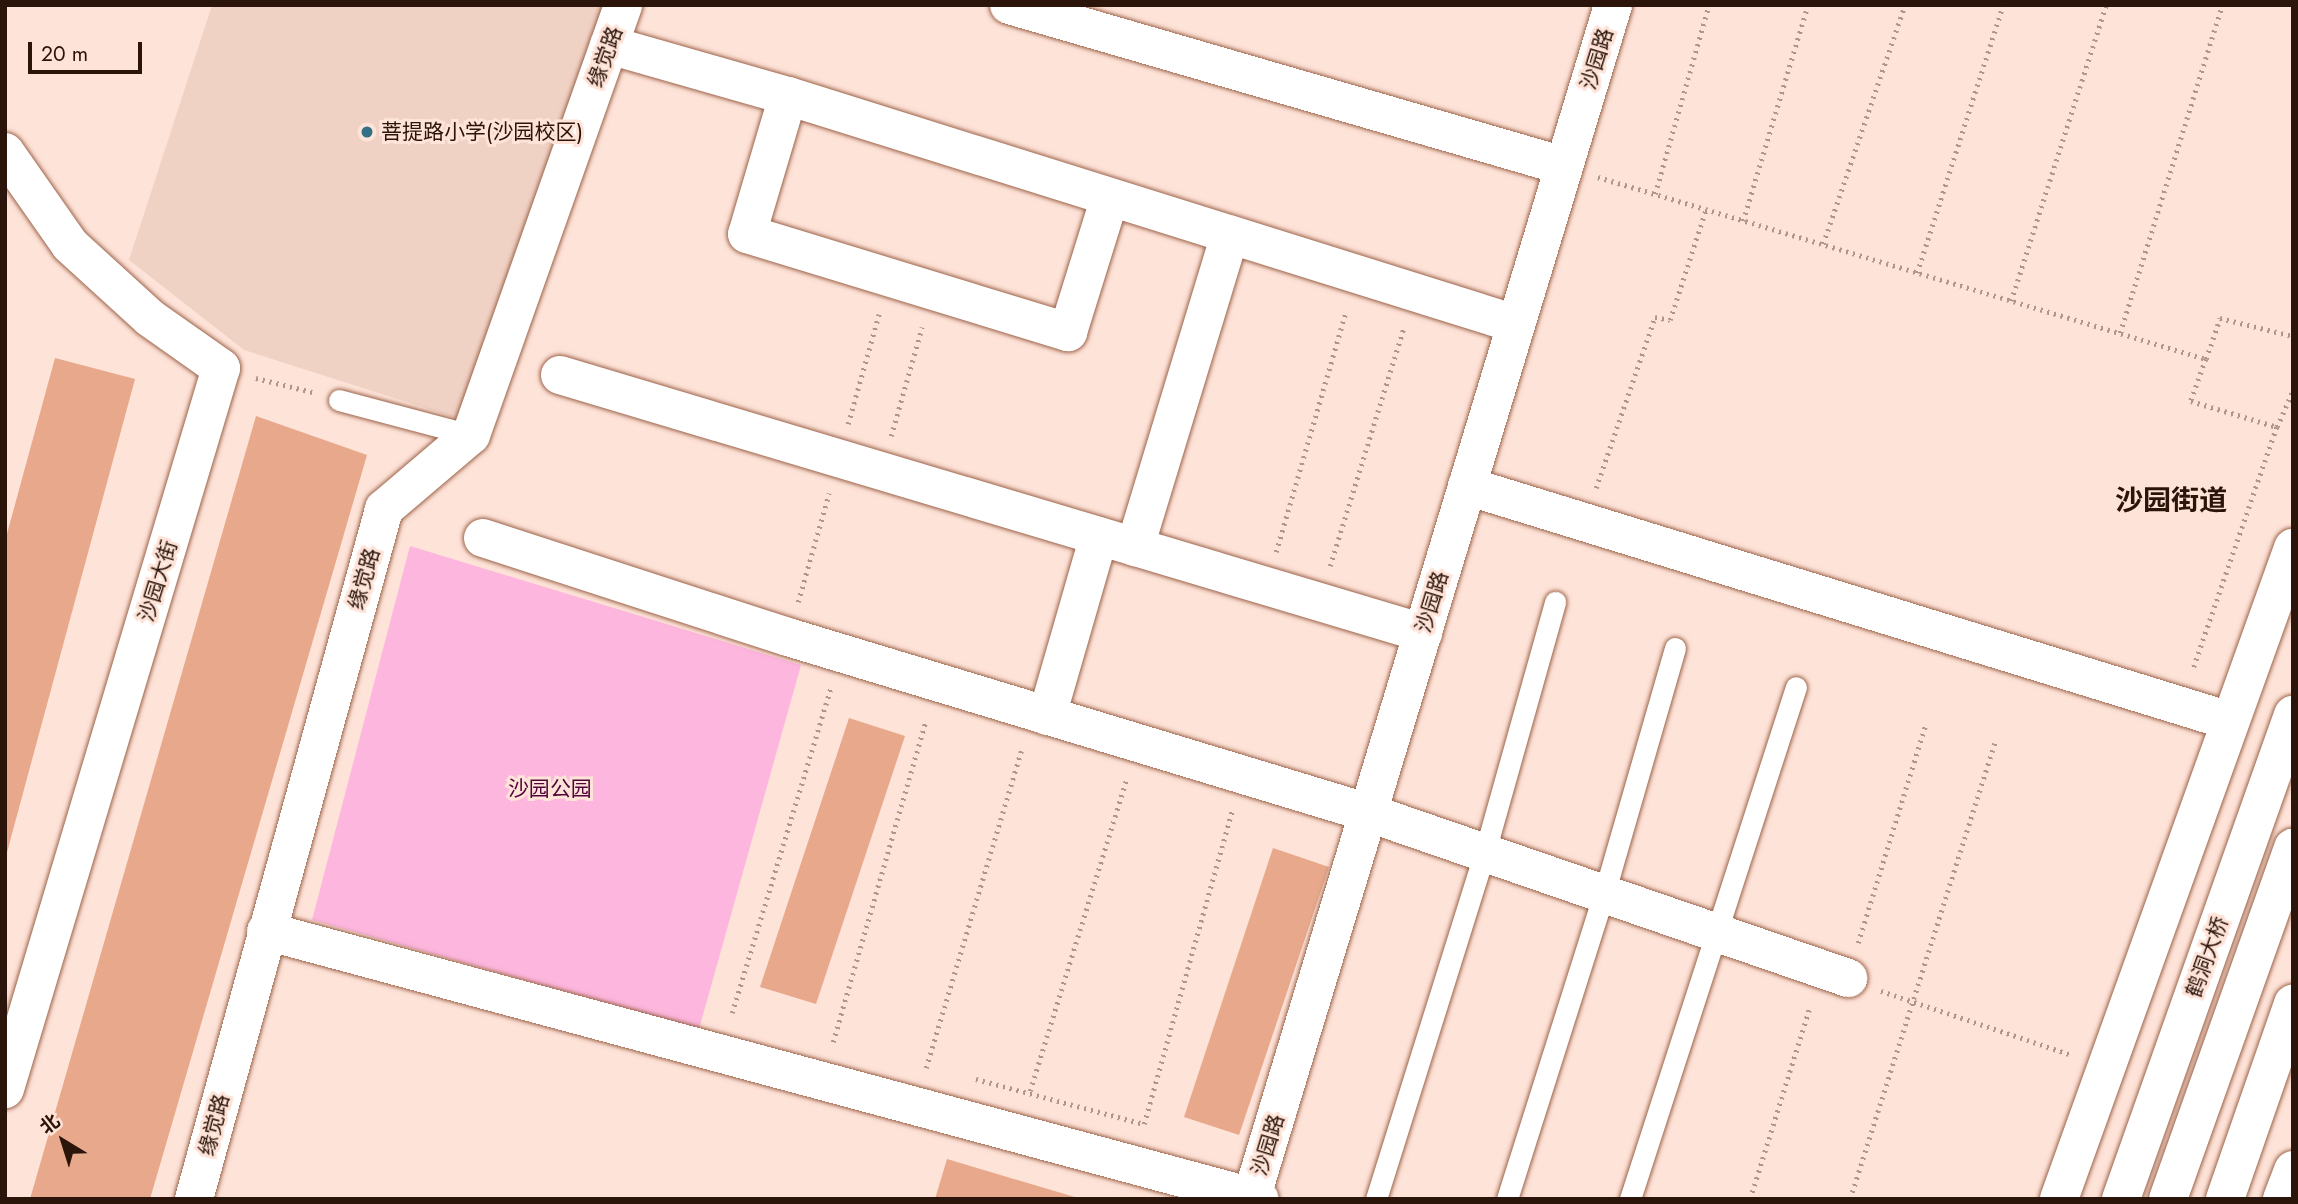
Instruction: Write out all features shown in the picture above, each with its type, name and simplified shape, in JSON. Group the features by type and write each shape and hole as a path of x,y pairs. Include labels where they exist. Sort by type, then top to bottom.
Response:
{"street":[{"name":"缘觉路","path":"194,1199 384,509 471,435 623,5"},
{"path":"1009,5 1564,166"},
{"name":"沙园路","path":"1254,1198 1613,5"},
{"path":"609,45 788,96 1516,324"},
{"path":"788,96 747,234 1068,332 1110,197"},
{"path":"5,152 70,245 150,318 221,369"},
{"path":"1135,547 1230,235"},
{"name":"沙园大街","path":"5,1088 221,369"},
{"path":"560,375 1423,633"},
{"path":"1468,486 2230,721"},
{"path":"1040,713 1099,536"},
{"path":"483,538 788,637 1368,813 1484,855 1835,973"},
{"path":"2059,1199 2293,548"},
{"name":"鹤洞大桥","path":"2121,1199 2293,715"},
{"path":"2168,1199 2293,848"},
{"path":"266,931 1254,1198"},
{"path":"2225,1199 2293,1004"},
{"path":"2282,1199 2293,1170"}],"lane":[{"path":"339,400 471,435"},
{"path":"1376,1199 1484,855 1555,601"},
{"path":"1507,1199 1604,894 1675,648"},
{"path":"1630,1199 1796,687"}],"path":[{"path":"1655,194 1709,5"},
{"path":"1743,220 1808,5"},
{"path":"1823,244 1905,5"},
{"path":"1917,272 2003,5"},
{"path":"2011,301 2106,5"},
{"path":"2120,333 2222,5"},
{"path":"1564,166 2206,359"},
{"path":"1585,522 1655,317 1670,320 1706,209"},
{"path":"1266,586 1356,274"},
{"path":"788,637 889,278"},
{"path":"881,471 933,291"},
{"path":"1318,601 1415,292"},
{"path":"2277,427 2191,401 2220,318 2293,336"},
{"path":"221,369 339,400"},
{"path":"2180,706 2277,427 2293,390"},
{"path":"732,1013 842,653"},
{"path":"842,1044 830,1041 938,682"},
{"path":"926,1068 1040,713"},
{"path":"1750,1199 1926,723"},
{"path":"1850,1199 1995,741"},
{"path":"1030,1091 1137,743"},
{"path":"965,1077 1030,1091 1144,1124 1242,775"},
{"path":"1835,973 1911,1004 2106,1066"},
{"path":"914,1065 939,1071"}],"shaded area":[{"name":"菩提路小学(沙园校区)","path":"212,5 605,5 469,422 244,350 129,260"}],"green space":[{"name":"沙园公园","path":"410,546 801,665 699,1029 312,920"}],"building":[{"path":"55,358 135,379 6,856 5,541"},
{"path":"256,416 367,455 150,1199 30,1199"},
{"path":"849,718 905,736 816,1004 760,987"},
{"path":"1273,848 1329,867 1239,1135 1184,1117"},
{"path":"947,1159 1078,1198 1078,1199 935,1199"}],"place":[{"name":"菩提路小学(沙园校区)","path":"367,132"}],"district":[{"name":"沙园街道","path":"2171,501"}]}
